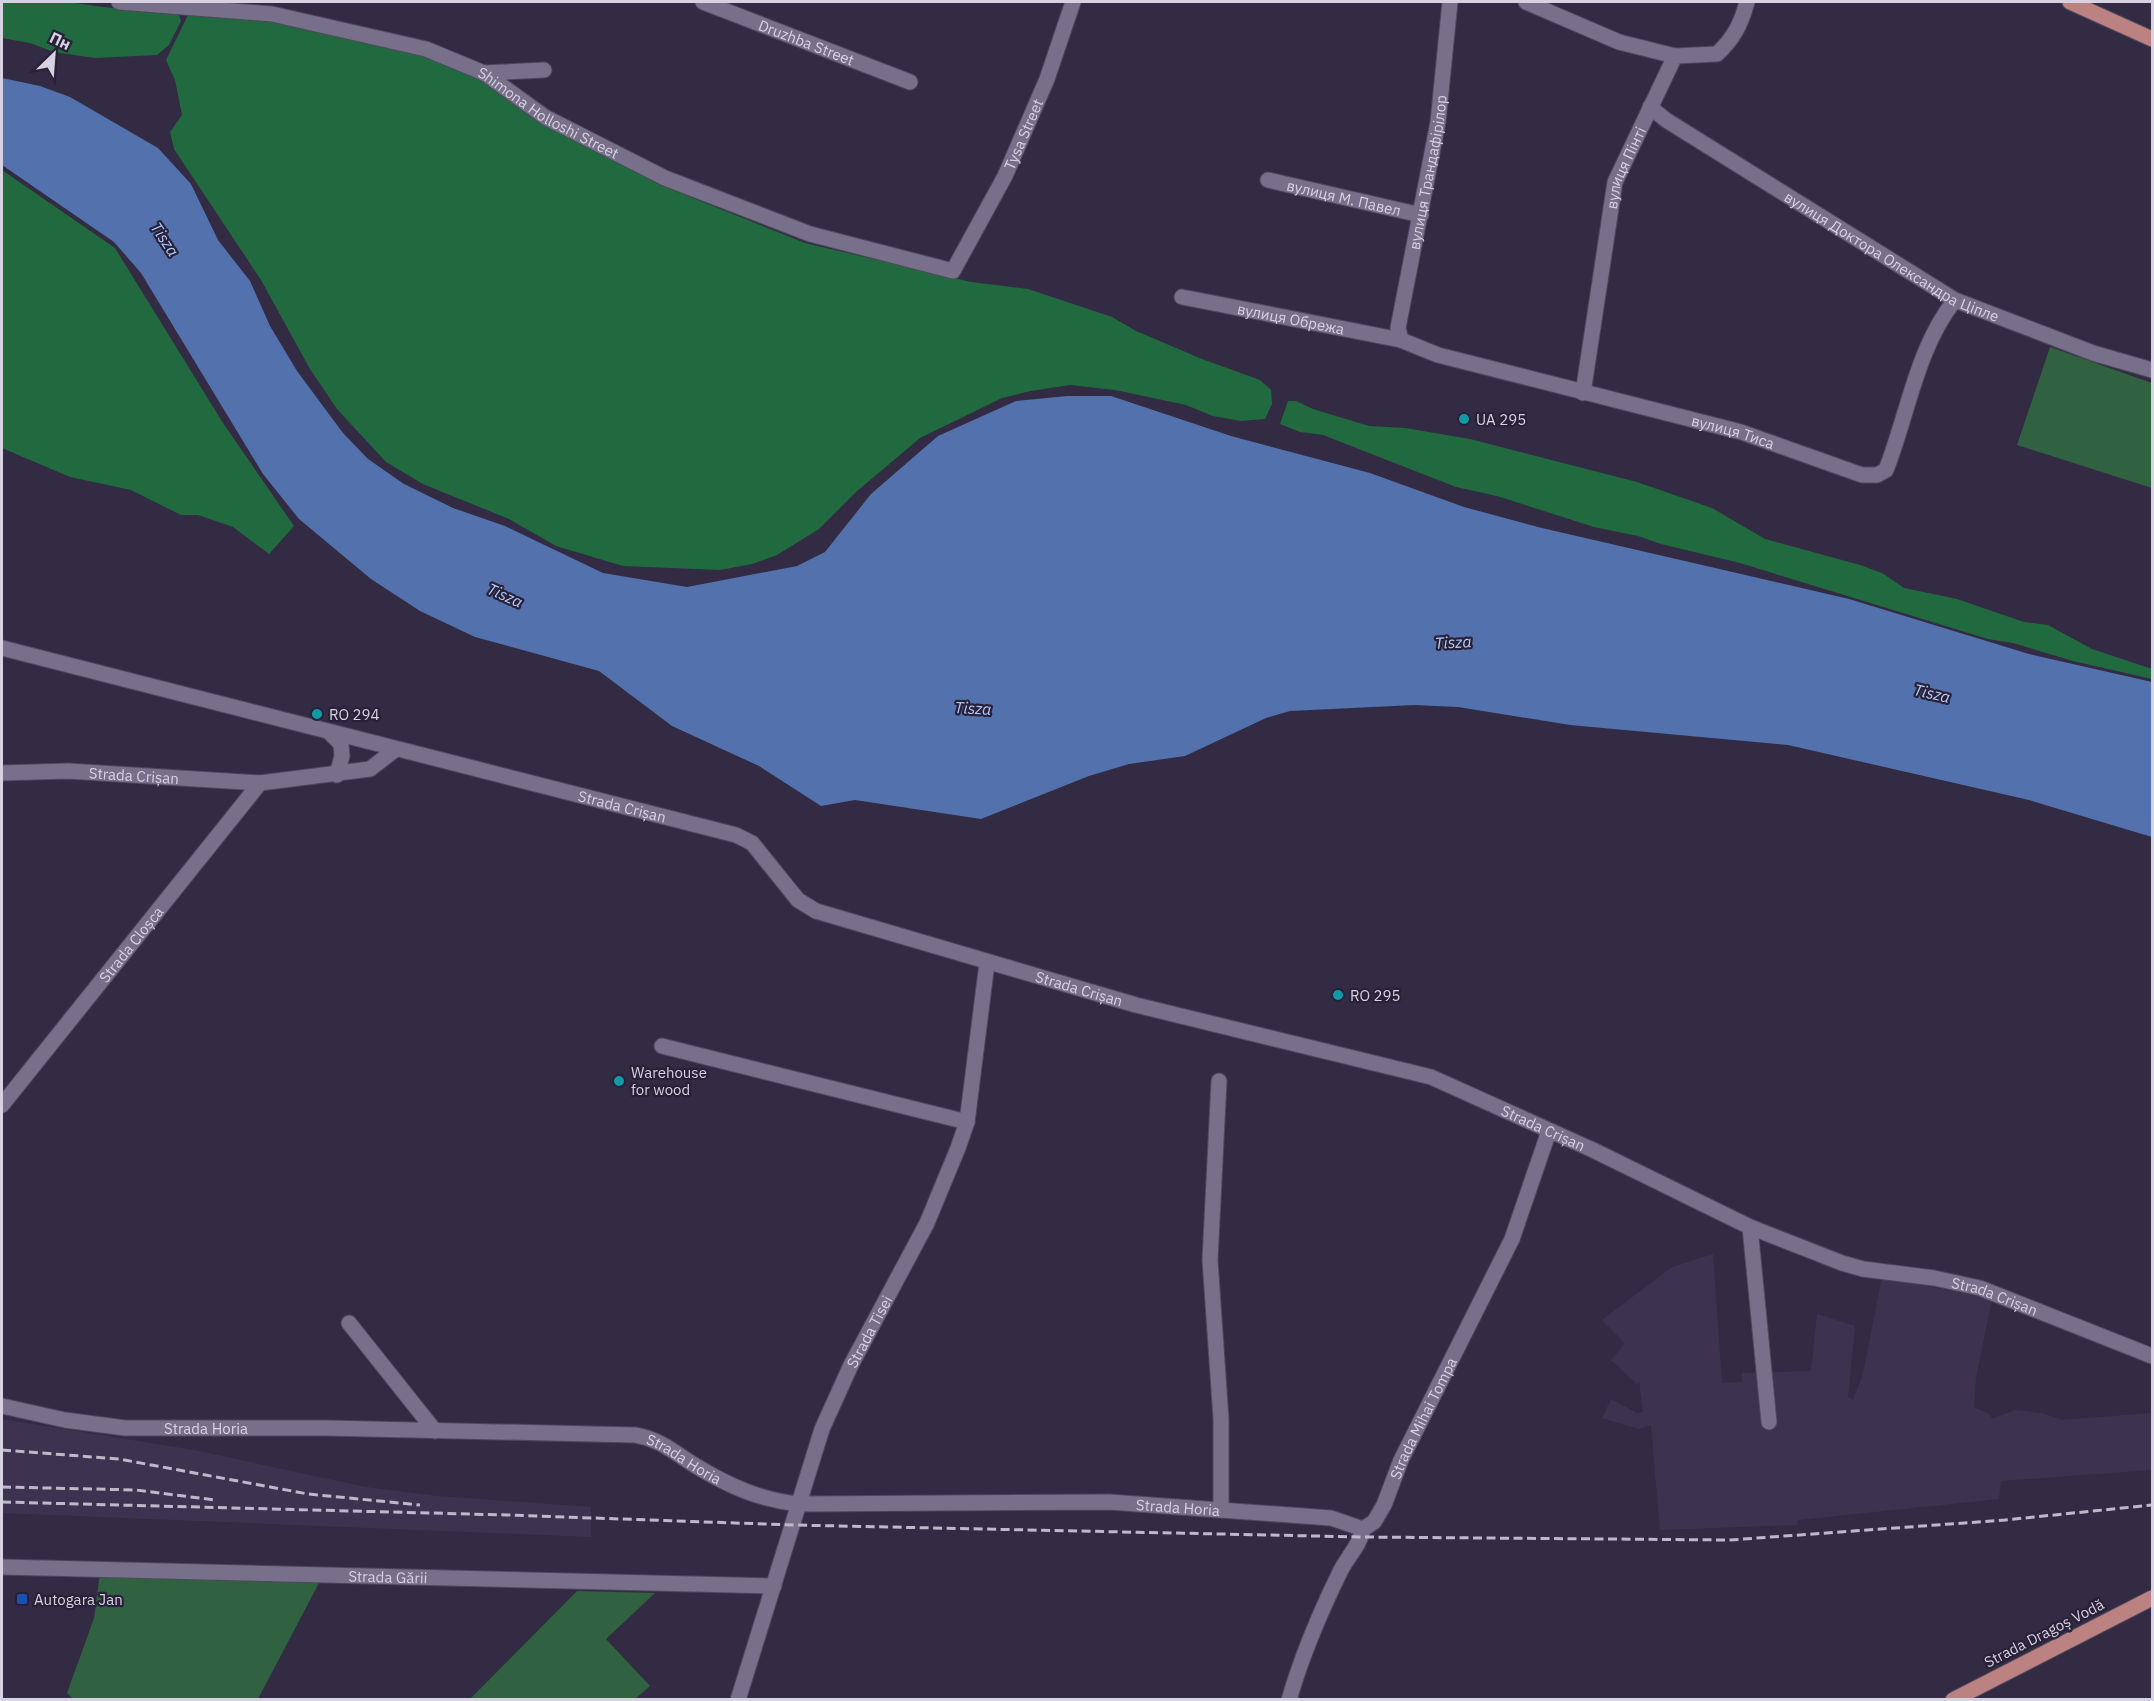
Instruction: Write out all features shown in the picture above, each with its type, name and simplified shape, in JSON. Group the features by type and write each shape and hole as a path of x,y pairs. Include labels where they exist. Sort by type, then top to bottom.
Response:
{"main road":[{"path":"2070,2 2092,6 2152,39"},
{"name":"Strada Dragoș Vodă","path":"1953,1700 2152,1598"}],"street":[{"name":"Shimona Holloshi Street","path":"119,2 272,14 426,49 484,73 545,117 665,178 810,234 953,271 960,261"},
{"name":"Druzhba Street","path":"703,2 910,82"},
{"name":"Tysa Street","path":"960,261 1005,176 1047,79 1073,2"},
{"name":"вулиця Трандафірілор","path":"1401,340 1398,328 1438,122 1450,2"},
{"path":"1526,2 1619,42 1675,56 1717,54 1731,42 1741,25 1747,2"},
{"name":"вулиця Пінті","path":"1583,393 1615,182 1675,56"},
{"path":"484,73 544,70"},
{"name":"вулиця Доктора Олександра Ціпле","path":"1650,107 1666,120 1955,300 2092,353 2152,370"},
{"name":"вулиця М. Павел","path":"1268,180 1420,215"},
{"name":"вулиця Обрежа","path":"1182,297 1401,340"},
{"name":"вулиця Тиса","path":"1401,340 1438,355 1741,432 1862,475 1877,476 1886,470 1920,366 1942,316 1955,300"},
{"path":"2,648 396,749"},
{"path":"329,732 341,744 341,765 337,775"},
{"name":"Strada Crișan","path":"2,773 68,771 260,783 370,769 396,749 743,837 760,851 774,872 798,900 816,911 987,963 1286,1044 1431,1077 1749,1227 1852,1267 1934,1278 1980,1288 2152,1356"},
{"name":"Strada Cloșca","path":"2,1105 260,783"},
{"name":"Strada Tisei","path":"738,1700 822,1429 836,1395 927,1224 948,1177 967,1122 987,963"},
{"path":"662,1046 967,1122"},
{"path":"1219,1081 1210,1260 1221,1419 1221,1510"},
{"name":"Strada Mihai Tompa","path":"1289,1700 1312,1629 1339,1574 1362,1537 1363,1529 1374,1522 1384,1505 1401,1460 1512,1239 1549,1131"},
{"path":"1749,1227 1769,1422"},
{"path":"349,1323 435,1431"},
{"name":"Strada Horia","path":"2,1406 65,1420 125,1428 326,1428 648,1437 661,1442 734,1486 774,1501 799,1503 1109,1502 1331,1518 1363,1529"},
{"name":"Strada Gării","path":"2,1567 774,1586"}],"shaded area":[{"path":"1713,1254 1722,1383 1742,1382 1742,1373 1811,1371 1817,1314 1855,1326 1848,1397 1853,1400 1863,1374 1882,1277 1992,1299 1976,1378 1974,1407 1989,1414 1992,1419 2015,1410 2042,1413 2062,1420 2152,1413 2152,1470 2001,1481 1999,1499 1798,1520 1797,1525 1660,1530 1651,1425 1639,1429 1602,1418 1611,1399 1637,1413 1643,1412 1639,1381 1637,1384 1611,1360 1625,1343 1602,1320 1672,1267"},
{"path":"2,1419 194,1450 366,1487 437,1496 591,1507 591,1537 2,1513"}],"green space":[{"path":"2,2 67,2 141,12 178,12 181,21 169,45 157,55 95,58 54,52 30,43 2,38"},
{"path":"189,13 273,21 422,54 491,82 658,184 805,243 971,282 1028,289 1112,317 1136,331 1260,380 1271,390 1272,404 1265,419 1241,421 1213,416 1186,405 1115,390 1070,385 1031,391 1002,398 920,438 856,492 819,529 777,555 752,564 720,570 623,566 556,546 509,519 423,484 386,462 337,409 310,369 261,280 174,149 170,132 182,115 175,80 166,60"},
{"path":"2,170 115,248 223,423 294,526 269,554 233,527 198,515 181,515 131,490 70,477 2,448"},
{"path":"2050,347 2152,383 2152,488 2017,445"},
{"path":"1288,401 1296,401 1313,409 1369,426 1405,428 1470,439 1637,482 1712,508 1765,539 1882,573 1904,588 1957,599 2024,622 2048,625 2092,649 2152,669 2152,679 2073,661 2013,643 1988,639 1740,563 1594,527 1497,496 1456,487 1323,435 1300,432 1280,424"},
{"path":"100,1573 320,1581 258,1699 74,1700 67,1693 94,1618"},
{"path":"577,1591 655,1593 606,1639 650,1686 635,1699 470,1699"}],"water":[{"name":"Tisza","path":"2,78 40,86 70,97 158,148 191,184 218,240 250,281 270,326 297,371 343,433 368,459 404,484 453,508 505,526 603,573 687,587 797,566 825,552 871,494 938,436 1016,401 1067,396 1111,396 1231,436 1370,473 1464,507 1542,528 1849,599 2029,654 2152,682 2152,837 2029,800 1788,745 1570,725 1458,707 1414,705 1290,711 1266,718 1185,756 1129,764 1089,776 981,819 855,800 821,806 759,766 672,726 599,671 475,637 420,611 371,579 299,519 263,474 141,273 114,242 2,165"}],"railway":[{"path":"2,1450 119,1459 308,1494 420,1505"},
{"path":"2,1487 136,1490 215,1500"},
{"path":"2,1502 793,1525 1362,1537 1730,1540 2005,1520 2152,1505"}],"place":[{"name":"UA 295","path":"1464,419"},
{"name":"RO 294","path":"317,714"},
{"name":"RO 295","path":"1338,995"},
{"name":"Warehouse for wood","path":"619,1081"},
{"name":"Autogara Jan","path":"22,1599"}]}
